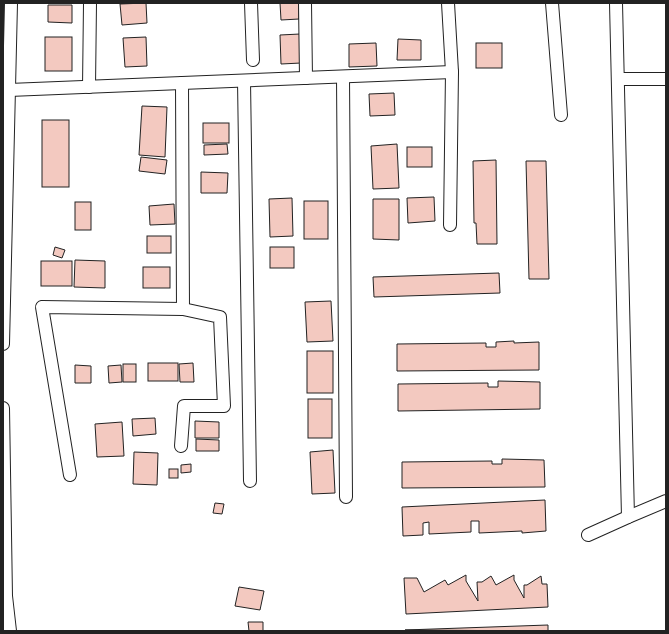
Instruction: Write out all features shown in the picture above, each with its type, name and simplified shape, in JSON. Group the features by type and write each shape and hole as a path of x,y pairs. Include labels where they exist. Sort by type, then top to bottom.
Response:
{"street":[{"path":"3,344 11,3"},
{"path":"89,87 90,3"},
{"path":"250,3 253,60"},
{"path":"305,3 306,78"},
{"path":"448,3 452,72 450,225"},
{"path":"552,3 561,115"},
{"path":"616,3 628,517"},
{"path":"9,90 452,72"},
{"path":"343,77 346,497"},
{"path":"618,79 666,79"},
{"path":"244,81 250,481"},
{"path":"182,83 182,309"},
{"path":"70,475 42,308 182,309 220,317 224,406 184,406 181,446"},
{"path":"3,408 6,596 10,631"},
{"path":"588,535 666,501"}],"building":[{"path":"146,3 147,23 122,25 120,4"},
{"path":"280,3 299,3 299,19 281,20"},
{"path":"48,5 72,5 72,23 48,22"},
{"path":"300,34 301,63 281,64 280,35"},
{"path":"45,37 72,37 72,71 45,71"},
{"path":"146,37 147,66 125,67 123,38"},
{"path":"398,39 421,40 421,60 397,60"},
{"path":"376,43 377,66 349,67 349,44"},
{"path":"476,43 502,43 502,68 476,68"},
{"path":"394,93 395,115 370,116 369,94"},
{"path":"142,106 167,107 165,157 139,155"},
{"path":"42,120 69,120 69,187 42,187"},
{"path":"203,123 229,123 229,143 203,143"},
{"path":"227,144 228,154 204,155 204,145"},
{"path":"397,144 399,188 373,189 371,146"},
{"path":"407,147 432,147 432,167 407,167"},
{"path":"141,157 167,160 165,174 139,171"},
{"path":"496,160 497,244 477,244 476,223 474,223 473,161"},
{"path":"526,161 546,161 549,279 529,279"},
{"path":"201,172 228,173 227,193 201,193"},
{"path":"434,197 435,221 408,223 407,198"},
{"path":"292,198 293,236 270,237 269,199"},
{"path":"373,199 399,199 399,240 373,239"},
{"path":"304,201 328,201 328,239 304,239"},
{"path":"75,202 91,202 91,230 75,230"},
{"path":"174,204 175,224 150,225 149,206"},
{"path":"147,236 171,236 171,253 147,253"},
{"path":"55,247 65,250 62,258 53,255"},
{"path":"270,247 294,247 294,268 270,268"},
{"path":"75,260 105,261 105,288 74,287"},
{"path":"41,261 72,261 72,286 41,286"},
{"path":"143,267 170,267 170,288 143,288"},
{"path":"499,273 500,293 374,297 373,277"},
{"path":"331,301 333,341 307,342 305,302"},
{"path":"514,341 514,343 539,342 539,370 397,371 397,344 486,343 486,347 496,347 496,342"},
{"path":"307,351 333,351 333,393 307,393"},
{"path":"148,363 178,363 178,381 148,381"},
{"path":"193,363 194,382 180,382 179,364"},
{"path":"123,364 136,364 136,382 123,382"},
{"path":"75,365 91,366 91,383 75,383"},
{"path":"121,365 122,382 109,383 108,366"},
{"path":"498,381 540,382 540,409 398,411 398,384 488,383 488,387 498,387"},
{"path":"308,399 332,399 332,438 308,438"},
{"path":"155,418 156,434 133,436 132,419"},
{"path":"195,421 219,422 219,438 195,438"},
{"path":"122,422 124,456 97,457 95,424"},
{"path":"196,439 219,440 219,451 196,451"},
{"path":"333,450 335,493 312,494 310,452"},
{"path":"134,452 158,453 157,485 133,484"},
{"path":"502,459 544,460 545,487 402,488 402,462 492,461 492,464 502,464"},
{"path":"191,464 191,472 181,473 181,465"},
{"path":"169,469 178,469 178,478 169,478"},
{"path":"545,500 546,531 522,533 522,531 479,533 479,521 471,521 471,532 429,534 429,522 423,523 423,535 403,536 402,507"},
{"path":"215,503 224,504 222,514 213,513"},
{"path":"466,575 466,581 478,601 477,582 482,582 491,576 496,585 514,575 514,580 524,598 524,585 527,585 541,576 542,584 547,584 548,607 406,614 404,578 417,578 424,592 445,580 448,585"},
{"path":"239,587 264,591 260,610 235,606"},
{"path":"248,622 263,622 263,631 249,631"},
{"path":"548,625 548,631 405,630"}]}
